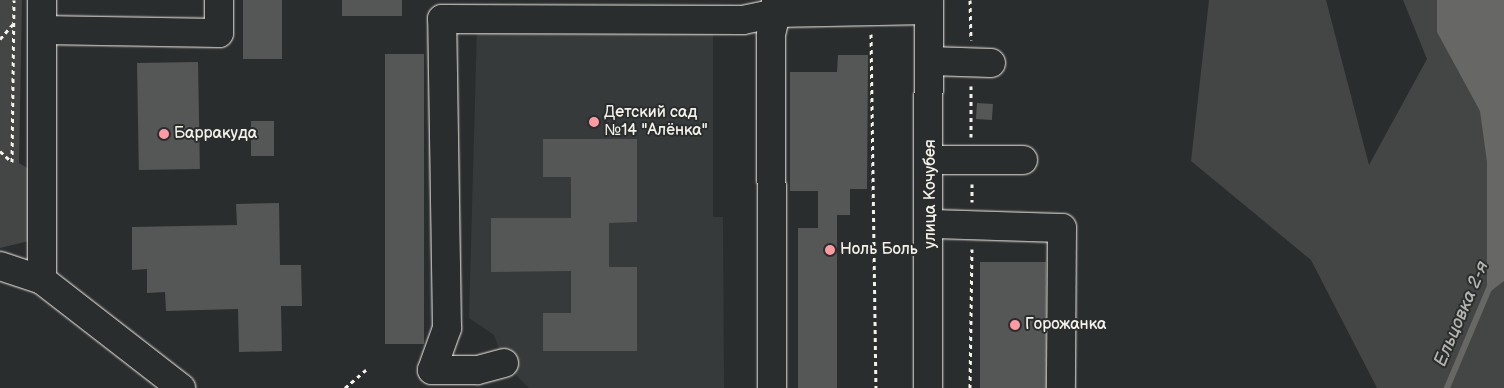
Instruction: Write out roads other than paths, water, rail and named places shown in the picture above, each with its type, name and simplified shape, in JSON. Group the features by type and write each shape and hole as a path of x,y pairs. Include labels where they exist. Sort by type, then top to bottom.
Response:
{"street":[{"path":"42,0 42,280"},
{"path":"42,30 219,33 219,0"},
{"path":"504,363 477,370 432,370 447,328 442,19 522,23 743,20 776,7 870,10 929,5"},
{"name":"улица Кочубея","path":"928,388 932,224 929,5"},
{"path":"772,388 771,36 776,7"},
{"path":"930,61 981,62"},
{"path":"931,160 1023,160"},
{"path":"932,224 1062,228 1061,388"},
{"path":"0,266 42,280 181,388"}],"waterway":[{"name":"Ельцовка 2-я","path":"1447,388 1490,286"}],"place":[{"name":"Детский сад №14 \"Алёнка\"","path":"594,122"},
{"name":"Барракуда","path":"164,134"},
{"name":"Ноль Боль","path":"830,250"},
{"name":"Горожанка","path":"1015,325"}]}
